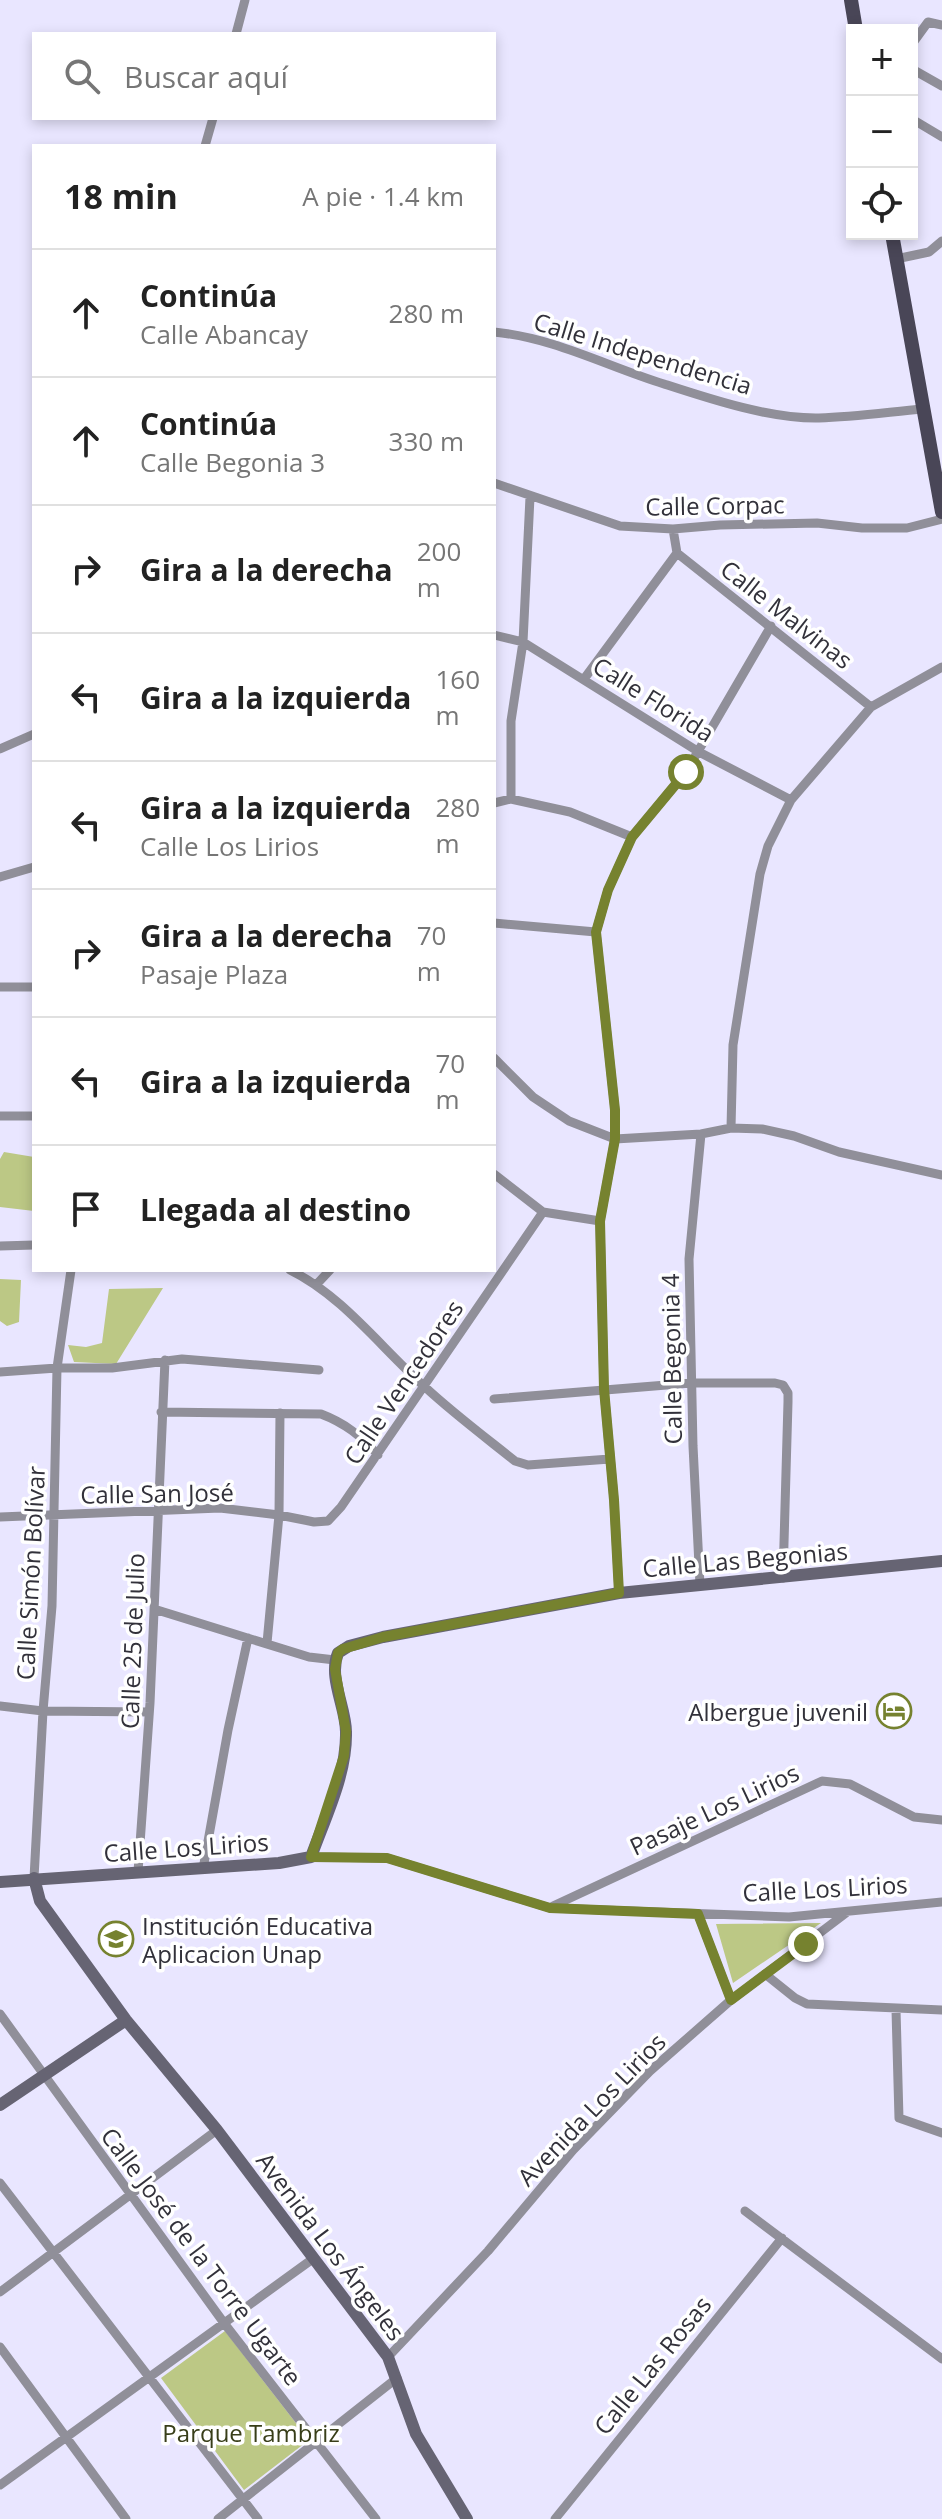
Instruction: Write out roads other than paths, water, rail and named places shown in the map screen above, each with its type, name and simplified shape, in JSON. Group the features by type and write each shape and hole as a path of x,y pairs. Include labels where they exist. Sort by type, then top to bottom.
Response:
{"main road":[{"path":"851,0 855,24"},
{"path":"893,240 942,512"}],"street":[{"path":"237,32 245,0"},
{"path":"918,36 928,22 942,25"},
{"path":"918,72 942,86"},
{"path":"206,144 212,120"},
{"path":"918,123 942,137"},
{"path":"896,259 937,249 942,241"},
{"name":"Calle Independencia","path":"496,332 522,335 563,346 707,398 784,416 818,418 923,409"},
{"name":"Calle Corpac","path":"496,484 620,526 673,529 817,523 862,528 907,528 942,519"},
{"path":"511,799 511,721 523,642 530,497"},
{"path":"584,679 677,553 673,529"},
{"name":"Calle Malvinas","path":"677,553 871,707"},
{"path":"619,1593 604,1389 600,1221 615,1139 615,1110 596,932 608,890 632,837 686,772 771,626"},
{"name":"Calle Florida","path":"496,635 523,642 699,752 791,800"},
{"path":"731,1128 733,1045 760,874 768,846 791,800 871,707 942,667"},
{"path":"0,749 32,735"},
{"path":"496,803 511,799 570,812 632,837"},
{"path":"0,877 32,868"},
{"path":"496,923 596,932"},
{"path":"0,987 32,987"},
{"path":"496,1060 533,1097 569,1121 615,1139 701,1134 731,1128 762,1129 839,1152 942,1175"},
{"path":"0,1116 32,1116"},
{"name":"Calle Begonia 4","path":"700,1585 689,1259 701,1134"},
{"path":"496,1176 543,1212 600,1221"},
{"name":"Calle Vencedores","path":"314,1522 323,1522 332,1517 378,1455 543,1212"},
{"path":"0,1246 32,1245"},
{"name":"Calle Simón Bolívar","path":"34,1878 52,1606 57,1368 71,1272"},
{"path":"293,1272 316,1285 425,1387 521,1464 610,1459"},
{"path":"316,1285 328,1272"},
{"path":"0,1372 112,1368 182,1359 319,1370"},
{"name":"Calle 25 de Julio","path":"138,1872 149,1712 165,1360"},
{"path":"494,1399 691,1383 780,1384 786,1388 788,1402 783,1578"},
{"path":"161,1412 321,1414 340,1421 378,1455"},
{"path":"267,1643 279,1515 280,1413"},
{"name":"Calle San José","path":"0,1517 220,1508 314,1522"},
{"name":"Calle Las Begonias","path":"335,1660 343,1649 383,1637 619,1593 942,1561"},
{"path":"154,1609 309,1657 335,1660 346,1731 344,1756 311,1857"},
{"path":"203,1869 248,1638"},
{"path":"0,1706 43,1711 149,1712"},
{"name":"Pasaje Los Lirios","path":"550,1908 822,1781 850,1784 914,1817 942,1820"},
{"name":"Calle Los Lirios","path":"0,1882 279,1863 311,1857 387,1858 550,1908 789,1917 942,1902"},
{"name":"Avenida Los Ángeles","path":"34,1878 40,1901 126,2020 217,2130 388,2357 416,2434 467,2519"},
{"name":"Avenida Los Lirios","path":"388,2357 488,2251 573,2150 650,2071 731,2000 846,1913"},
{"path":"698,1914 731,2000"},
{"path":"765,1974 807,2004 942,2010"},
{"path":"896,2010 899,2118 942,2133"},
{"name":"Calle José de la Torre Ugarte","path":"0,2014 224,2323 376,2519"},
{"path":"0,2105 126,2020"},
{"path":"0,2292 217,2130"},
{"path":"0,2183 258,2519"},
{"path":"745,2211 942,2359"},
{"name":"Calle Las Rosas","path":"555,2519 782,2238"},
{"path":"0,2485 314,2258"},
{"path":"927,2347 942,2344"},
{"path":"0,2347 126,2519"},
{"path":"218,2519 397,2378"}],"place":[{"name":"Albergue juvenil","path":"894,1711"},
{"name":"Institución Educativa Aplicacion Unap","path":"116,1939"}],"park label":[{"name":"Parque Tambriz","path":"251,2432"}]}
